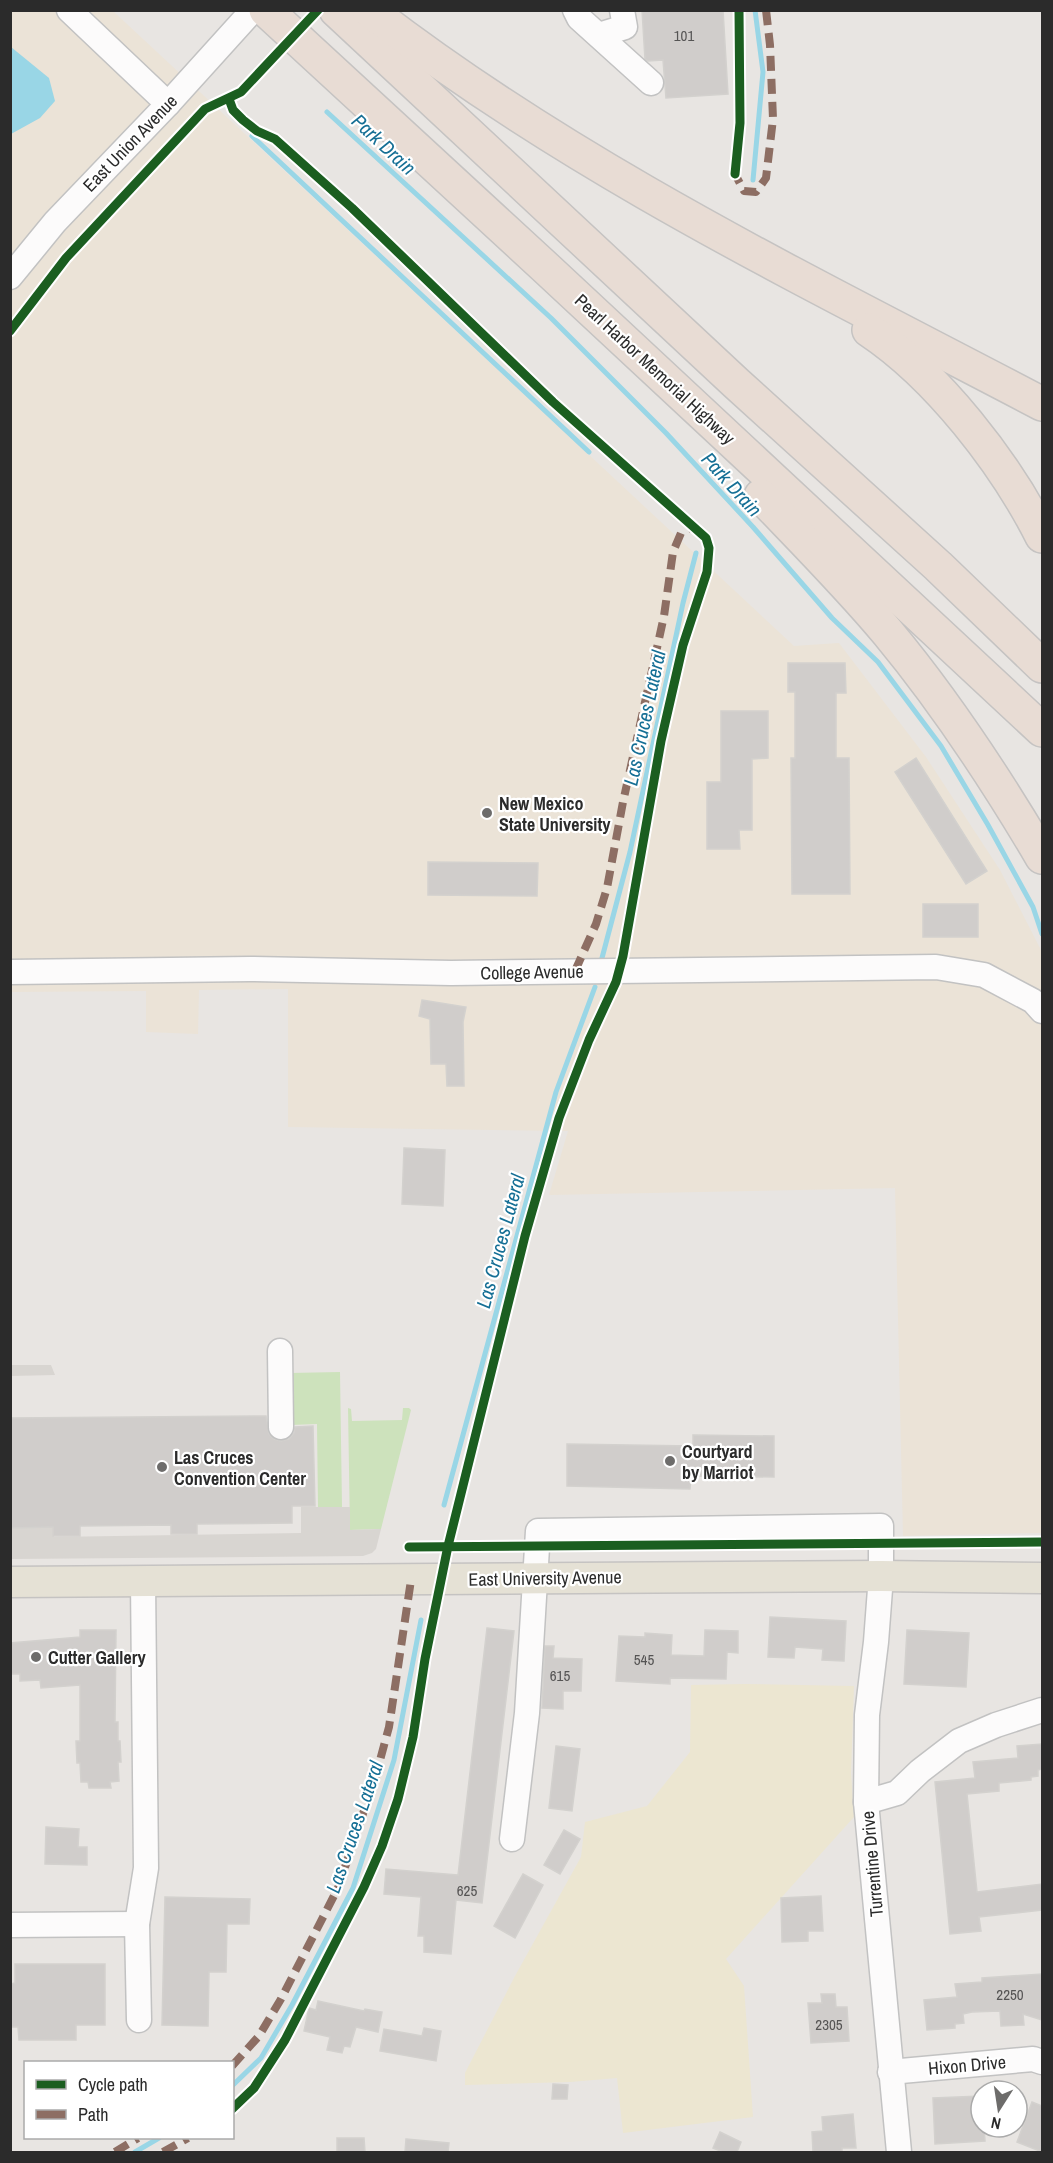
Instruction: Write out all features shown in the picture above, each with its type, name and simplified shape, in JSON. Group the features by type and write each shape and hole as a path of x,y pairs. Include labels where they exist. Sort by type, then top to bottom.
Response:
{"highway":[{"name":"Pearl Harbor Memorial Highway","path":"266,10 1042,730"},
{"path":"360,17 568,148 699,224 873,333 907,361 941,394 995,457 1015,487 1042,536"},
{"path":"360,17 736,382 938,566 1042,666"},
{"path":"699,224 1042,404"},
{"path":"546,268 882,626 984,763 1042,857"}],"main road":[{"name":"East University Avenue","path":"10,1582 881,1576 1042,1578"}],"street":[{"path":"69,10 168,104"},
{"name":"East Union Avenue","path":"10,277 55,222 168,104 253,10"},
{"path":"575,10 579,18 651,83"},
{"path":"598,35 626,27 622,10"},
{"name":"College Avenue","path":"10,972 250,969 452,973 936,967 984,975 1033,1001 1042,1011"},
{"path":"279,1352 281,1427"},
{"name":"Turrentine Drive","path":"536,1578 538,1531 881,1526 881,1576 867,1715 866,1802 899,2152"},
{"path":"512,1839 526,1713 536,1578"},
{"path":"139,2020 137,1924 146,1868 143,1582"},
{"path":"866,1802 897,1793 920,1771 959,1741 996,1725 1042,1710"},
{"path":"10,1925 137,1924"},
{"name":"Hixon Drive","path":"890,2072 1033,2060 1042,2062"}],"shaded area":[{"name":"New Mexico State University","path":"10,11 113,11 794,646 839,643 926,757 1000,870 1042,952 1042,1533 903,1536 895,1188 549,1195 568,1131 288,1127 288,989 199,990 198,1034 146,1032 146,991 11,992"},
{"path":"10,1365 51,1365 55,1375 11,1376"},
{"path":"301,1507 350,1507 350,1530 381,1529 376,1549 363,1556 11,1559 10,1519 15,1528 53,1528 54,1537 301,1533"}],"green space":[{"path":"340,1372 342,1507 318,1507 317,1424 291,1425 289,1373"},
{"path":"348,1408 351,1409 352,1421 402,1420 403,1408 411,1410 381,1529 350,1530"}],"sand":[{"path":"691,1685 854,1686 851,1773 854,1817 726,1959 744,1986 753,2117 623,2133 617,2078 570,2082 465,2085 465,2073 515,1976 581,1857 585,1822 647,1806 690,1752"}],"water":[{"path":"11,47 49,78 55,101 40,118 11,134"}],"building":[{"path":"642,10 723,10 728,94 666,98 663,60 648,61 645,59"},
{"path":"788,663 845,663 846,693 836,693 836,758 849,758 850,894 792,894 791,758 795,758 795,692 788,692"},
{"path":"721,711 768,711 768,758 752,759 752,830 739,830 740,849 707,849 707,782 721,782"},
{"path":"916,758 987,871 966,884 895,772"},
{"path":"428,862 538,863 537,896 428,895"},
{"path":"923,904 978,904 978,937 923,937"},
{"path":"422,1000 466,1007 463,1022 464,1086 447,1086 446,1064 431,1064 430,1019 419,1016"},
{"path":"404,1148 445,1150 443,1206 402,1204"},
{"name":"Las Cruces Convention Center","path":"266,1416 269,1434 281,1441 289,1439 295,1427 313,1426 315,1506 292,1506 292,1523 197,1524 197,1534 171,1534 171,1525 80,1526 80,1536 53,1536 53,1527 10,1528 10,1418"},
{"name":"Courtyard by Marriot","path":"693,1435 774,1436 774,1477 691,1476 690,1489 567,1486 567,1444 693,1446"},
{"path":"770,1617 846,1621 844,1661 822,1660 823,1649 795,1647 794,1658 768,1657"},
{"path":"487,1628 514,1631 482,1903 456,1900 451,1954 424,1952 424,1936 418,1936 421,1897 384,1894 386,1869 458,1875"},
{"path":"80,1630 116,1630 115,1722 118,1722 121,1762 118,1762 119,1781 110,1782 111,1788 89,1788 88,1782 81,1782 76,1741 80,1741 80,1685 41,1688 40,1680 20,1681 20,1674 10,1674 10,1643 80,1637"},
{"path":"705,1630 738,1631 738,1653 727,1652 726,1679 670,1678 670,1684 616,1681 619,1636 645,1637 645,1633 672,1635 671,1655 704,1656"},
{"path":"907,1630 969,1633 966,1687 904,1684"},
{"path":"545,1646 554,1646 553,1658 582,1659 581,1691 563,1691 563,1709 542,1708"},
{"path":"1042,1744 1042,1769 1038,1770 1038,1776 1031,1777 1031,1780 999,1783 999,1791 967,1794 977,1892 1042,1884 1042,1910 979,1917 981,1931 950,1934 935,1782 975,1778 973,1762 1018,1758 1017,1746"},
{"path":"556,1746 580,1749 572,1811 549,1808"},
{"path":"46,1827 79,1829 78,1847 87,1847 87,1865 45,1864"},
{"path":"564,1830 580,1839 560,1874 544,1865"},
{"path":"523,1874 543,1885 515,1938 494,1926"},
{"path":"821,1896 823,1931 808,1931 808,1941 782,1942 781,1898"},
{"path":"165,1897 250,1899 249,1924 227,1924 226,1972 209,1972 208,2026 162,2025"},
{"path":"15,1964 105,1964 105,2025 76,2025 76,2040 19,2040 18,2027 10,2027 10,1984 15,1983"},
{"path":"1042,1974 1042,2020 1023,2014 1024,2025 1001,2026 1000,2011 972,2012 963,2014 964,2023 955,2024 955,2028 927,2030 924,2000 957,1997 955,1984 982,1982 982,1978"},
{"path":"821,1994 835,1994 836,2007 847,2007 849,2041 811,2043 808,2003 822,2003"},
{"path":"318,2001 364,2011 365,2009 382,2012 378,2032 356,2027 350,2047 344,2046 342,2053 327,2050 330,2037 304,2031 309,2008 316,2010"},
{"path":"424,2028 441,2031 436,2061 380,2051 384,2029 422,2036"},
{"path":"553,2084 568,2085 567,2099 552,2099"},
{"path":"969,2096 969,2139 985,2139 985,2141 935,2144 933,2098"},
{"path":"1032,2102 1042,2106 1042,2152 1017,2142 1018,2139 1029,2139 1029,2110"},
{"path":"853,2114 856,2148 842,2148 842,2152 813,2152 812,2132 823,2131 822,2117"},
{"path":"720,2132 741,2142 737,2152 723,2152 713,2148"},
{"path":"337,2138 364,2138 365,2152 337,2152"},
{"path":"406,2139 449,2143 448,2152 405,2152"}],"waterway":[{"name":"Las Cruces Lateral","path":"753,180 763,72 755,10"},
{"name":"Park Drain","path":"327,112 551,318 666,433 753,527 832,618 878,662 941,746 1033,907 1042,934"},
{"path":"252,136 589,452"},
{"name":"Las Cruces Lateral","path":"602,958 630,852 683,603 696,553"},
{"name":"Las Cruces Lateral","path":"444,1505 556,1092 595,987"},
{"name":"Las Cruces Lateral","path":"234,2084 261,2058 292,2005 353,1888 394,1760 421,1620"},
{"name":"Las Cruces Lateral","path":"135,2152 157,2139"}],"marked path":[{"path":"735,169 735,174 744,191 756,192 766,178 773,119 766,10"},
{"path":"575,971 596,924 607,888 623,802 664,616 673,552 681,533 694,526"},
{"path":"234,2064 259,2036 281,1999 338,1888 376,1775 389,1727 411,1580"},
{"path":"115,2152 136,2139"},
{"path":"163,2152 186,2139"}],"cycle path":[{"path":"10,331 66,258 205,109 241,92 318,10"},
{"path":"735,174 740,123 739,10"},
{"path":"229,99 233,110 243,120 257,131 275,139 352,208 553,402 706,538 709,548 707,572 683,645 661,741 623,956 616,982 589,1040 559,1118 525,1236 448,1546 425,1659 413,1737 398,1799 382,1846 364,1887 285,2040 254,2088 234,2107"},
{"path":"409,1547 1042,1542"}],"place":[{"name":"New Mexico State University","path":"487,813"},
{"name":"Courtyard by Marriot","path":"670,1461"},
{"name":"Las Cruces Convention Center","path":"162,1467"},
{"name":"Cutter Gallery","path":"36,1657"}]}
